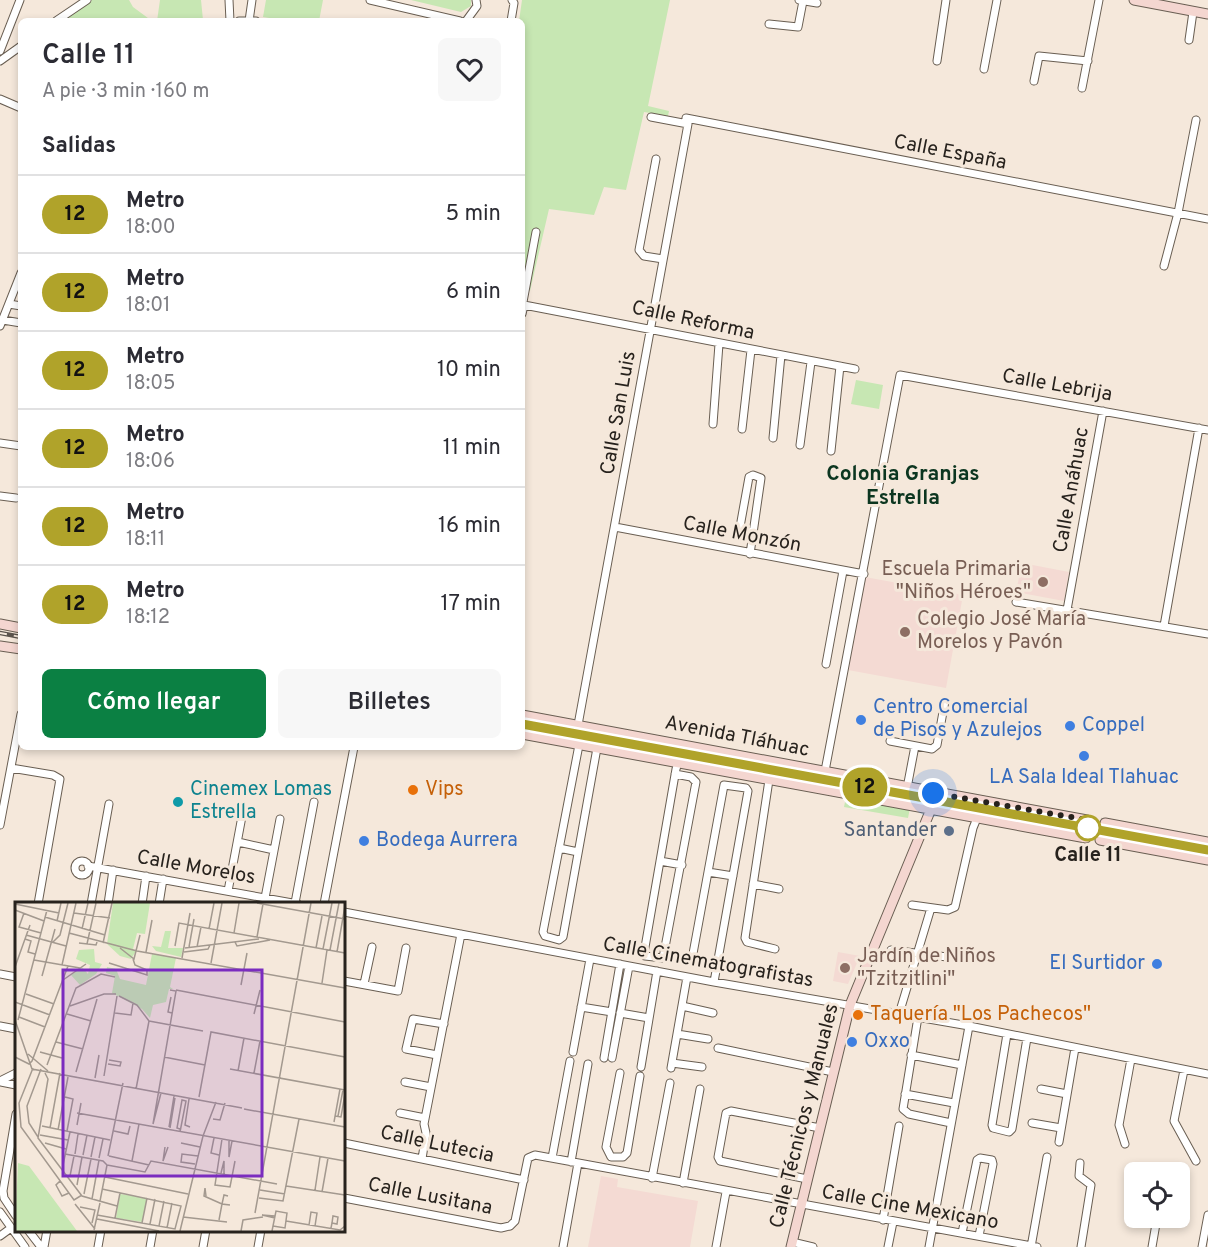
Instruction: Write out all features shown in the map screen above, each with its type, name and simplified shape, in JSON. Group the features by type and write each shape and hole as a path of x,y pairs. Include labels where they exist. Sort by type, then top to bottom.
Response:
{"main road":[{"path":"1134,0 1208,14"},
{"path":"0,624 18,627"},
{"path":"0,646 18,649"},
{"name":"Avenida Tláhuac","path":"525,716 1088,820"},
{"name":"Avenida Tláhuac","path":"525,735 1086,838"},
{"name":"Calle Técnicos y Manuales","path":"791,1244 850,1005 931,809 933,793"},
{"path":"1105,823 1208,842"},
{"path":"1100,840 1208,860"}],"street":[{"path":"0,51 20,0"},
{"path":"60,18 87,0"},
{"path":"229,0 230,18"},
{"path":"249,18 252,0"},
{"path":"370,0 447,18"},
{"path":"468,18 477,6 476,0"},
{"path":"512,0 514,3 512,18"},
{"path":"770,24 798,27 801,0 817,3"},
{"path":"937,61 946,0"},
{"path":"984,69 996,0"},
{"path":"1082,88 1099,0"},
{"path":"1189,40 1193,12"},
{"path":"0,61 18,48"},
{"path":"1034,81 1039,56 1088,61"},
{"path":"0,99 18,107"},
{"path":"651,117 688,120"},
{"name":"Calle España","path":"688,120 1208,219"},
{"name":"Calle San Luis","path":"578,852 563,937 559,940 545,936 543,932 579,745 578,725 688,120"},
{"path":"1164,266 1178,213 1196,120"},
{"path":"656,159 639,250 644,256 663,259"},
{"path":"525,291 536,232"},
{"path":"18,281 1,323 18,323"},
{"name":"Calle Reforma","path":"525,302 719,344 855,369"},
{"path":"9,304 18,306"},
{"path":"713,424 719,344"},
{"path":"742,429 751,350"},
{"path":"773,438 781,356"},
{"path":"800,445 811,362"},
{"path":"831,450 840,366"},
{"name":"Calle Lebrija","path":"864,574 900,375 1208,430"},
{"name":"Calle Anáhuac","path":"1067,610 1103,411"},
{"path":"1164,626 1199,428"},
{"path":"0,443 18,446"},
{"path":"750,554 761,478 753,475 749,477 740,527 743,531 753,532"},
{"path":"0,496 16,498"},
{"name":"Calle Monzón","path":"615,527 864,574"},
{"path":"826,664 843,571"},
{"path":"825,771 864,574"},
{"path":"1016,602 1208,634"},
{"path":"890,741 932,749 937,746 945,701"},
{"path":"0,825 18,730"},
{"path":"907,788 915,746"},
{"path":"559,848 578,852 597,748"},
{"path":"324,902 353,750"},
{"path":"675,774 694,778 696,782 682,865 663,958 660,959 645,956 644,953 675,774 678,763"},
{"path":"11,768 53,775 60,779 38,902"},
{"path":"769,780 744,938 747,942 774,949"},
{"path":"714,982 717,967 733,876 746,788 723,786 692,959 694,962 717,967"},
{"path":"912,905 948,910 955,907 977,818 984,801"},
{"path":"294,902 314,802"},
{"path":"91,902 109,804"},
{"path":"228,891 243,811"},
{"path":"265,898 280,819"},
{"path":"238,842 274,849"},
{"path":"660,861 682,865"},
{"name":"Calle Morelos","path":"88,866 288,902"},
{"path":"108,902 113,870"},
{"path":"708,872 733,876"},
{"path":"142,902 146,876"},
{"path":"159,902 163,879"},
{"path":"753,884 779,889"},
{"path":"899,1014 931,908"},
{"name":"Calle Cinematografistas","path":"345,912 714,982 969,1026 1208,1074"},
{"path":"422,1159 425,1118 461,934"},
{"path":"364,984 372,947"},
{"path":"345,981 398,991 406,948"},
{"path":"891,950 947,957"},
{"path":"573,1052 590,958"},
{"path":"616,1013 620,964"},
{"path":"608,1058 616,1013 629,966"},
{"path":"620,1073 606,1147 606,1152 614,1157 623,1157 627,1153 657,971"},
{"path":"0,974 15,977"},
{"path":"687,977 671,1066 702,1067"},
{"path":"682,1006 713,1013"},
{"path":"581,1007 649,1018"},
{"path":"918,1017 904,1094 905,1113 951,1123"},
{"path":"437,1055 406,1049 413,1018 444,1024"},
{"path":"0,1026 15,1029"},
{"path":"929,1247 969,1026"},
{"path":"677,1034 708,1039"},
{"path":"1007,1034 992,1125 993,1128 1009,1132 1012,1129 1028,1038"},
{"path":"718,1048 833,1072"},
{"path":"1059,1142 1075,1048"},
{"path":"911,1056 962,1065"},
{"path":"1125,1144 1119,1125 1131,1059"},
{"path":"552,1158 570,1061"},
{"path":"563,1247 588,1064"},
{"path":"1184,1070 1174,1121 1196,1161"},
{"path":"0,1081 15,1074"},
{"path":"0,1081 15,1085"},
{"path":"405,1082 431,1087"},
{"path":"652,1178 670,1083"},
{"path":"683,1183 700,1089"},
{"path":"1041,1089 1067,1094"},
{"path":"904,1094 954,1103"},
{"path":"807,1179 723,1162 718,1157 726,1113 731,1111 820,1128"},
{"path":"400,1113 425,1118"},
{"path":"15,1120 2,1185 4,1198 15,1215"},
{"path":"1032,1123 1061,1128"},
{"path":"883,1220 899,1126"},
{"name":"Calle Lutecia","path":"345,1143 524,1180"},
{"name":"Calle Cine Mexicano","path":"524,1180 530,1155 1033,1247"},
{"path":"611,1170 614,1157"},
{"path":"1033,1247 1047,1157"},
{"path":"962,1233 977,1160 980,1158 992,1160 979,1236"},
{"path":"1080,1163 1079,1176 1091,1185 1081,1247"},
{"name":"Calle Lusitana","path":"345,1198 501,1227 510,1226 515,1221 524,1180"},
{"path":"716,1247 726,1192"},
{"path":"7,1203 0,1210 25,1247"},
{"path":"1202,1247 1208,1215"},
{"path":"888,1247 893,1222"},
{"path":"0,1236 11,1228"},
{"path":"1152,1247 1155,1228"},
{"path":"30,1232 42,1247"},
{"path":"42,1247 46,1232"},
{"path":"98,1247 101,1232"},
{"path":"150,1247 153,1232"},
{"path":"203,1247 206,1232"},
{"path":"258,1247 261,1232"},
{"path":"791,1244 813,1247"}],"shaded area":[{"name":"Escuela Primaria \"Niños Héroes\"","path":"1022,563 1069,572 1064,601 1016,592"},
{"name":"Colegio José María Morelos y Pavón","path":"865,577 963,595 946,688 848,670"},
{"name":"Jardín de Niños \"Tzitzitlini\"","path":"838,952 860,956 848,984 833,981"},
{"path":"601,1176 618,1179 617,1187 698,1201 690,1247 588,1247"}],"green space":[{"path":"92,0 129,0 133,7 148,18 66,18"},
{"path":"160,0 201,0 203,18 157,18"},
{"path":"266,0 323,0 320,18 263,17"},
{"path":"411,0 471,0 471,6 461,12"},
{"path":"522,0 670,0 648,106 669,111 668,116 644,112 626,190 604,187 594,215 549,209 530,291 525,285 525,18 519,18"},
{"path":"856,380 883,385 879,409 851,404"},
{"path":"846,797 910,808 908,818 844,807"}],"tunnel":[{"path":"1087,820 1105,823"}],"railway":[{"path":"0,633 18,636"},
{"path":"525,725 1208,850"}],"metro line":[{"name":"12","path":"525,725 1208,850"}],"place":[{"name":"Escuela Primaria \"Niños Héroes\"","path":"1043,582"},
{"name":"Colegio José María Morelos y Pavón","path":"905,632"},
{"name":"Centro Comercial de Pisos y Azulejos","path":"861,720"},
{"name":"Coppel","path":"1070,726"},
{"name":"LA Sala Ideal Tlahuac","path":"1084,756"},
{"name":"Vips","path":"413,790"},
{"name":"Cinemex Lomas Estrella","path":"178,802"},
{"name":"Calle 11","path":"1088,828"},
{"name":"Santander","path":"949,831"},
{"name":"Bodega Aurrera","path":"364,841"},
{"name":"El Surtidor","path":"1157,964"},
{"name":"Jardín de Niños \"Tzitzitlini\"","path":"845,968"},
{"name":"Taquería \"Los Pachecos\"","path":"858,1015"},
{"name":"Oxxo","path":"852,1042"}],"district":[{"name":"Colonia Granjas Estrella","path":"903,486"}],"route":[{"path":"933,793 1088,820 1088,828"}]}
